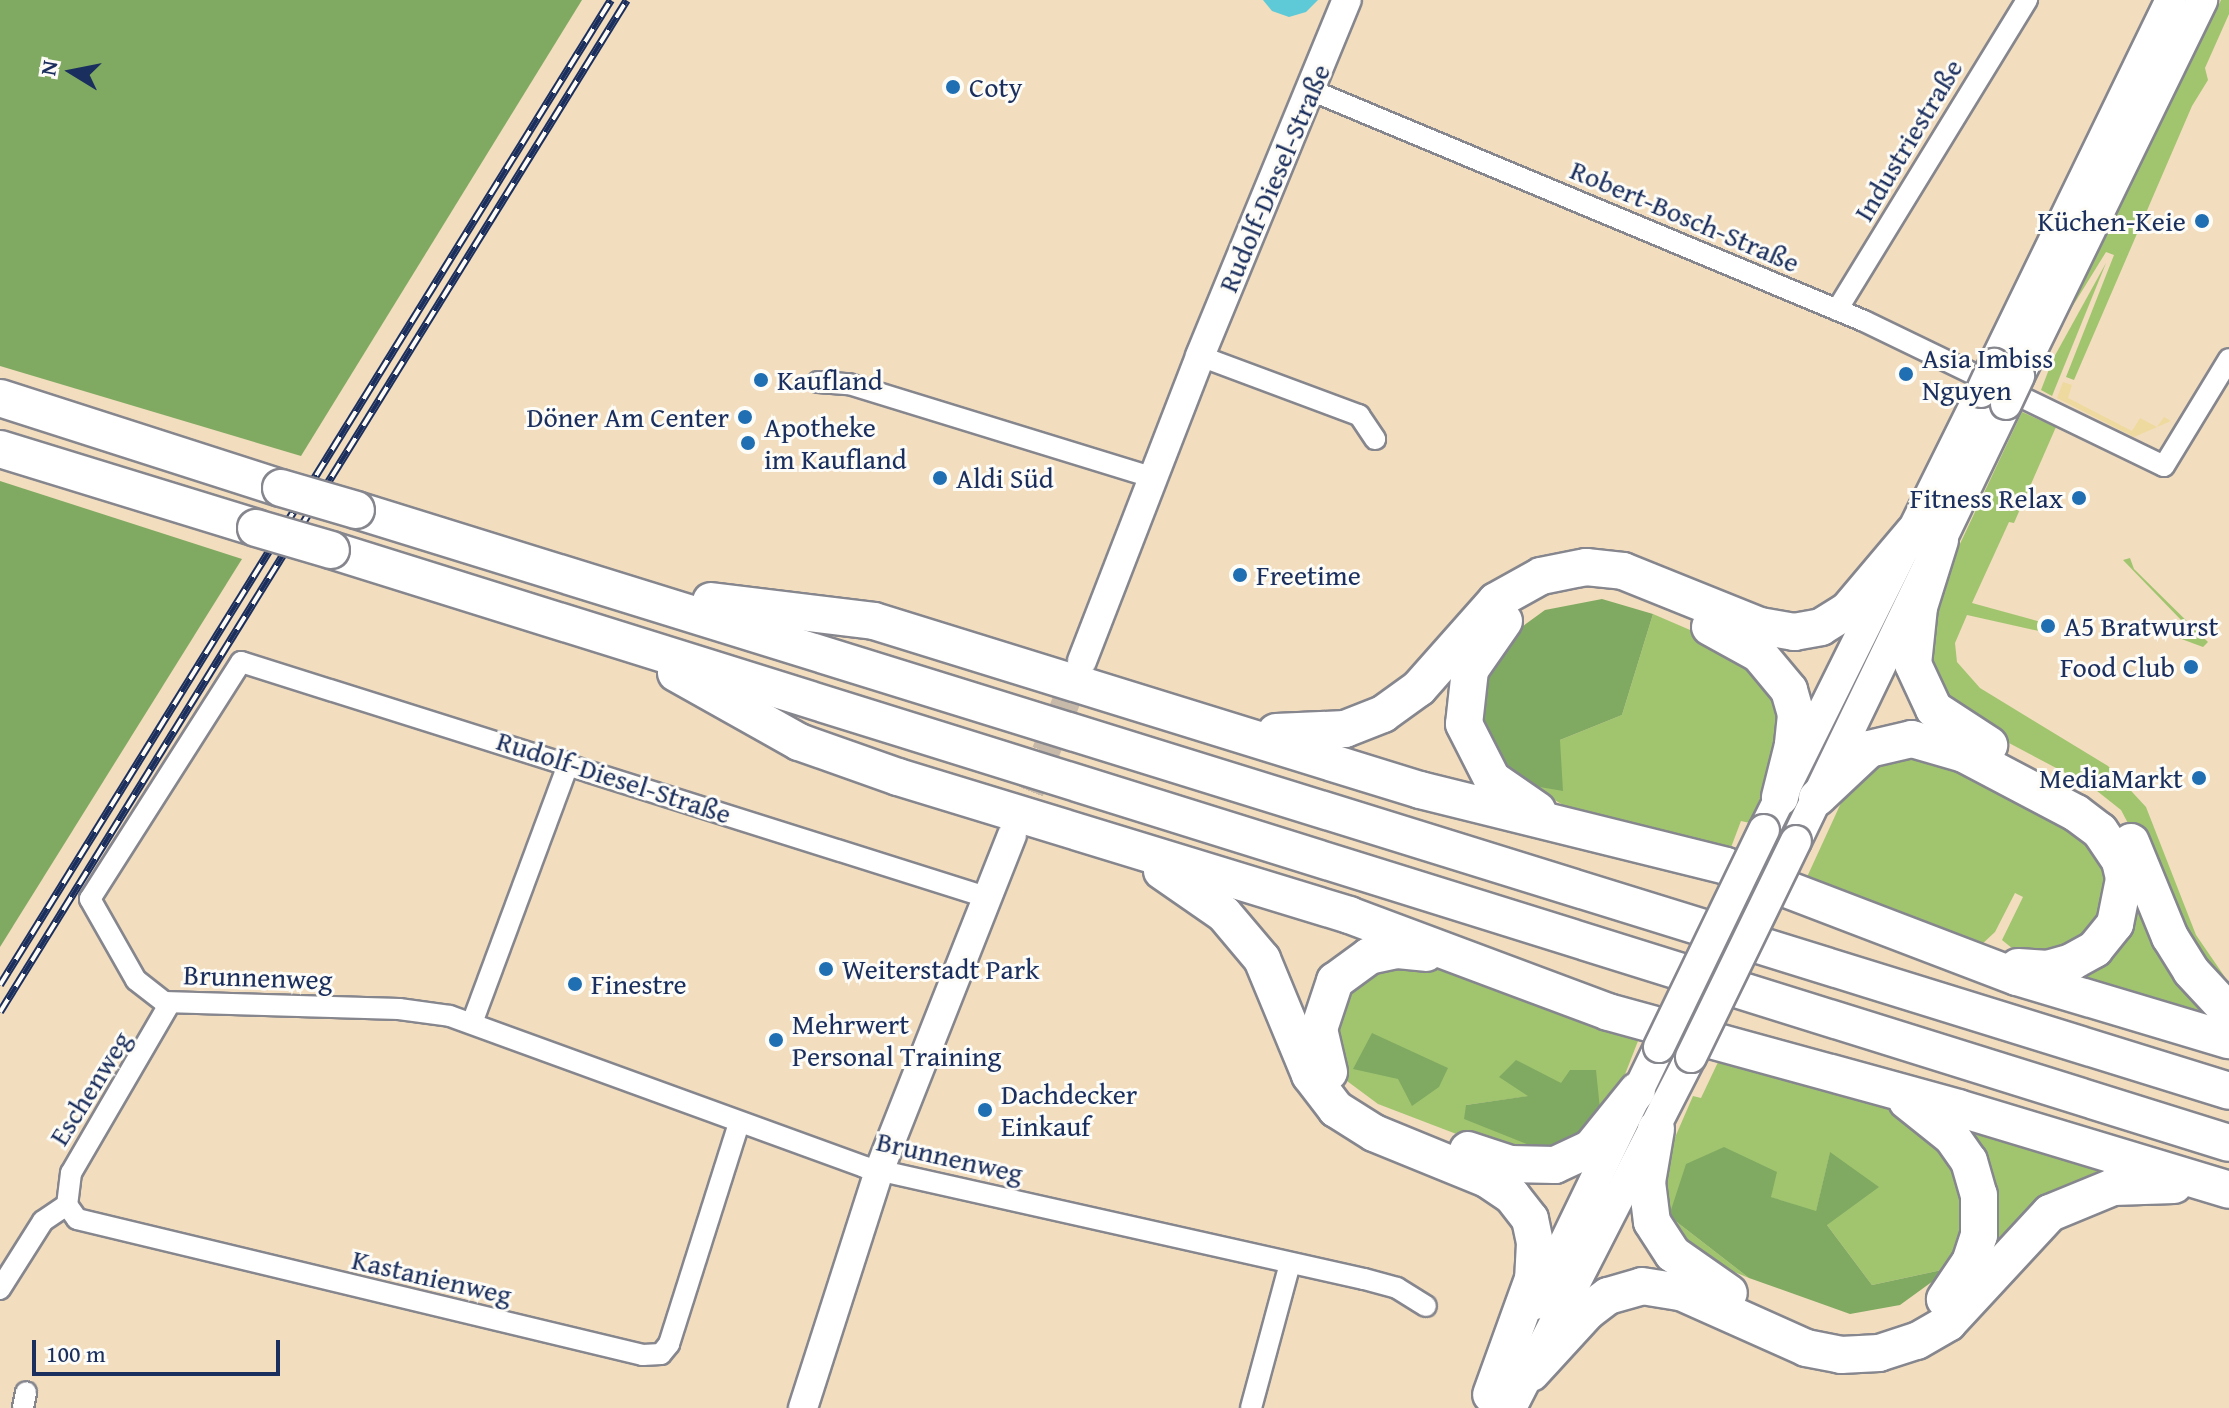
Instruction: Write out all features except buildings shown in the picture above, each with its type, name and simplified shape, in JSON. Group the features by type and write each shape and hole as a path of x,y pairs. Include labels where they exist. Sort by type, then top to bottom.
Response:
{"highway":[{"path":"0,398 281,488 606,586 2229,1091"},
{"path":"0,449 2229,1143"},
{"path":"1171,710 1295,735 1362,724 1419,688 1496,601 1541,576 1567,569 1602,568 1646,578 1777,631 1821,627 1859,599 1927,536"},
{"path":"1927,536 1913,639 1913,664 1924,694 1956,726 2111,815 2131,841 2181,955 2229,1012"},
{"path":"606,586 874,621 1171,710 1420,790 1751,874 2017,977 2229,1040"},
{"path":"1594,834 1521,802 1492,779 1468,738 1462,709 1470,670 1497,627 1525,605 1570,588 1615,588 1647,598 1731,637 1777,672 1796,715 1780,797"},
{"path":"619,640 799,742 1349,915 1608,1012 1881,1087 2229,1192"},
{"path":"1817,798 1869,749 1897,740 1931,742 2076,813 2100,831 2120,861 2124,893 2115,924 2095,949 2072,962 2048,969 2021,968 1937,944"},
{"path":"1069,829 1178,880 1235,925 1262,959 1310,1075 1336,1109 1374,1133 1487,1179 1521,1206 1533,1232 1535,1267 1496,1404"},
{"path":"1504,974 1412,950 1383,951 1355,962 1335,981 1321,1012 1325,1065 1348,1096 1370,1110 1495,1160 1524,1166 1555,1165 1591,1148 1637,1091"},
{"path":"1656,1129 1647,1182 1652,1222 1681,1263 1714,1286 1811,1330 1844,1337 1880,1336 1912,1324 1956,1287 1979,1235 1979,1195 1969,1161 1952,1137 1918,1106 1881,1087"},
{"path":"1531,1373 1588,1311 1608,1296 1642,1286 1681,1292 1806,1348 1841,1355 1879,1353 1917,1341 1948,1323 2017,1244 2050,1213 2072,1201 2113,1187 2139,1185 2229,1192"}],"main road":[{"path":"2006,387 2171,0"},
{"path":"1496,1404 1637,1091 1780,797 1927,536 2006,387 2202,0"},
{"path":"1496,1404 1531,1373 1656,1129 1817,798 1927,536"}],"street":[{"name":"Rudolf-Diesel-Straße","path":"1082,661 1200,356 1313,91 1347,0"},
{"name":"Industriestraße","path":"1837,310 2027,0"},
{"name":"Robert-Bosch-Straße","path":"1313,91 1837,310 2006,387 2164,466 2229,359"},
{"path":"1200,356 1359,415 1375,439"},
{"path":"818,382 849,384 1152,477"},
{"name":"Rudolf-Diesel-Straße","path":"241,662 569,762 986,897"},
{"name":"Brunnenweg","path":"241,662 90,899 136,980 148,994 170,1003 414,1010 472,1023 739,1123 879,1171 1383,1283 1426,1306"},
{"path":"472,1023 569,762"},
{"path":"803,1408 879,1171 1012,835"},
{"name":"Eschenweg","path":"67,1205 71,1173 170,1003"},
{"name":"Kastanienweg","path":"67,1205 77,1219 91,1225 651,1356 661,1354 672,1336 739,1123"},
{"path":"0,1289 43,1221 67,1205"},
{"path":"1251,1408 1290,1263"}],"green space":[{"path":"0,0 582,0 301,456 0,366"},
{"path":"2221,0 2229,0 2229,14 2205,68 2208,80 2192,106 2074,380 2066,377 2114,255 2106,252 2069,312"},
{"path":"2106,263 2052,396 2041,390 2053,359"},
{"path":"2022,412 2056,427 2014,523 2009,522 1972,603 2041,622 2039,631 1967,615 1955,643 1957,662 1980,688 2108,766 2146,807 2196,935 2229,983 2229,999 2214,986 2121,810 2092,787 1973,724 1934,690 1927,614"},
{"path":"0,481 242,559 0,947"},
{"path":"2130,558 2134,569 2208,642 2203,647 2176,637 2171,631 2182,621 2123,560"},
{"path":"1602,599 1653,614 1622,715 1560,740 1563,791 1528,785 1502,765 1476,711 1482,676 1504,640 1545,610"},
{"path":"1653,614 1725,645 1774,688 1782,744 1750,823 1741,821 1730,850 1678,841 1565,806 1528,785 1560,740 1622,715"},
{"path":"1938,755 2064,818 2109,860 2103,915 2080,942 2052,955 2018,953 2002,940 2023,897 2015,893 1995,932 1980,946 1807,877 1846,792 1878,759"},
{"path":"2133,892 2229,1021 2056,978"},
{"path":"1380,961 1448,968 1638,1041 1615,1100 1579,1145 1506,1153 1378,1104 1347,1081 1332,1056 1342,988","holes":["1561,1083 1594,1083 1600,1109 1466,1105 1529,1096"]},
{"path":"1372,1033 1448,1068 1439,1087 1412,1106 1398,1079 1353,1069"},
{"path":"1516,1060 1561,1083 1570,1070 1596,1070 1600,1109 1577,1137 1539,1149 1464,1119 1466,1105 1528,1096 1499,1077"},
{"path":"1719,1060 1879,1101 1919,1123 1966,1183 1966,1222 1951,1268 1872,1285 1827,1225 1830,1153 1816,1212 1770,1197 1669,1216 1749,1278 1705,1260 1663,1213 1663,1165 1693,1096 1701,1098"},
{"path":"1959,1122 2122,1173 1988,1266"},
{"path":"1724,1147 1777,1172 1771,1197 1816,1211 1830,1152 1879,1187 1827,1225 1872,1285 1951,1268 1900,1305 1850,1314 1749,1278 1669,1216 1686,1164"}],"sand":[{"path":"2063,382 2072,385 2068,398 2132,431 2140,418 2157,427 2164,417 2171,421 2134,437 2057,398"}],"water":[{"path":"1263,0 1318,0 1306,12 1289,17 1272,11"}],"tunnel":[{"path":"1014,830 1081,665"}],"railway":[{"path":"0,985 611,0"},
{"path":"0,1012 627,0"}],"place":[{"name":"Coty","path":"953,87"},
{"name":"Küchen-Keie","path":"2202,221"},
{"name":"Asia Imbiss Nguyen","path":"1906,374"},
{"name":"Kaufland","path":"761,380"},
{"name":"Döner Am Center","path":"745,417"},
{"name":"Apotheke im Kaufland","path":"748,443"},
{"name":"Aldi Süd","path":"940,478"},
{"name":"Fitness Relax","path":"2079,498"},
{"name":"Freetime","path":"1240,575"},
{"name":"A5 Bratwurst","path":"2048,626"},
{"name":"Food Club","path":"2191,667"},
{"name":"MediaMarkt","path":"2199,778"},
{"name":"Weiterstadt Park","path":"826,969"},
{"name":"Finestre","path":"575,984"},
{"name":"Mehrwert Personal Training","path":"776,1040"},
{"name":"Dachdecker Einkauf","path":"985,1110"}]}
